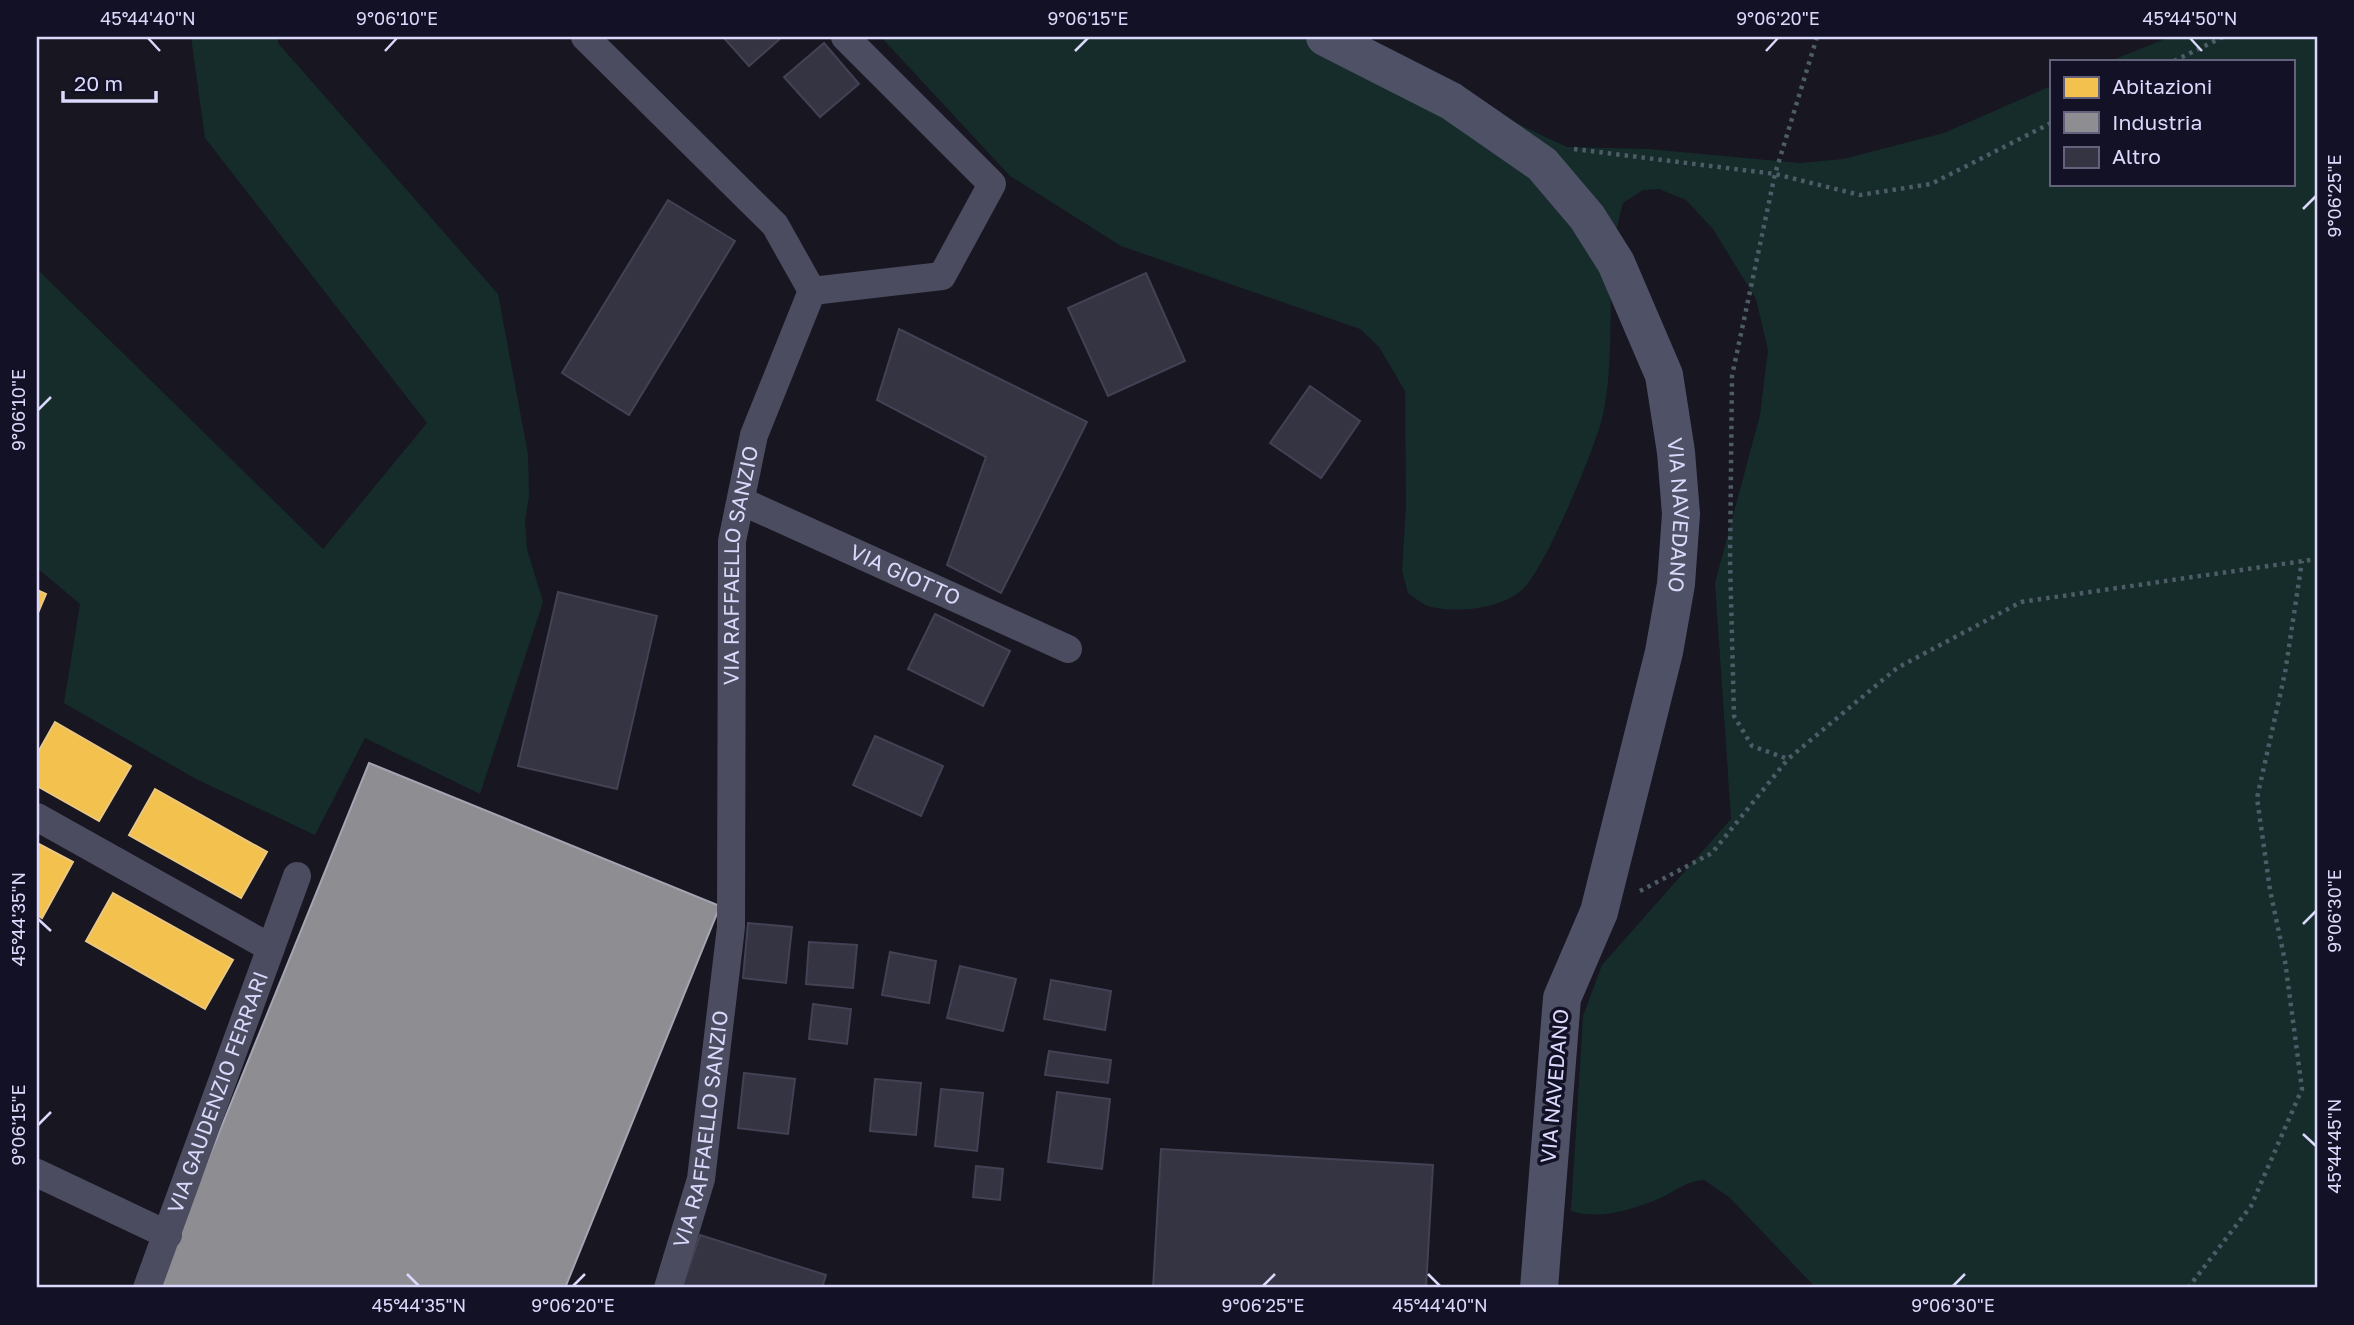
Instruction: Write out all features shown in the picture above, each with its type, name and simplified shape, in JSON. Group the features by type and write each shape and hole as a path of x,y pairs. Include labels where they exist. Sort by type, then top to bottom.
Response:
{"street":[{"path":"585,37 775,225 812,291 942,276 992,184 845,37"},
{"name":"VIA NAVEDANO","path":"1325,37 1451,101 1542,164 1587,217 1616,262 1664,375 1676,452 1681,514 1676,584 1664,652 1599,912 1562,998 1540,1275"},
{"name":"VIA RAFFAELLO SANZIO","path":"668,1288 701,1179 731,927 732,541 754,435 812,291"},
{"name":"VIA GIOTTO","path":"741,501 1068,649"},
{"name":"VIA GAUDENZIO FERRARI","path":"37,817 271,948"},
{"name":"VIA GAUDENZIO FERRARI","path":"147,1288 297,876"},
{"name":"VIA GAUDENZIO FERRARI","path":"37,1173 168,1236"}],"path":[{"path":"1788,760 1752,746 1734,716 1730,560 1732,376 1775,174 1817,37"},
{"path":"2176,60 2223,37"},
{"path":"1542,164 1573,149 1775,174 1860,195 1931,184 2050,124"},
{"path":"1599,912 1712,853 1788,760 1897,668 2021,601 2317,559"},
{"path":"2188,1288 2251,1206 2302,1089 2285,961 2270,890 2257,798 2285,673 2302,561"}],"green space":[{"path":"191,37 278,37 278,43 498,294 528,454 529,496 525,521 527,549 543,602 480,794 365,738 315,835 196,779 64,703 80,604 37,568 37,269 323,549 427,423 205,138"},
{"path":"881,37 1333,37 1567,147 1649,149 1800,163 1843,159 1944,133 2050,86 2050,186 2294,186 2294,60 2112,60 2170,37 2317,37 2317,1288 1816,1288 1729,1197 1704,1180 1626,1210 1604,1214 1571,1211 1583,1016 1602,965 1731,819 1715,583 1760,415 1768,350 1756,299 1713,229 1686,200 1659,189 1643,190 1623,203 1613,255 1610,362 1603,415 1556,533 1532,577 1514,596 1479,608 1442,609 1422,603 1408,593 1402,571 1406,507 1405,391 1379,347 1360,329 1121,246 1010,176"}],"building: Abitazioni":[{"path":"37,590 46,594 37,615"},
{"path":"55,722 131,766 99,821 37,786 37,754"},
{"path":"155,789 267,852 241,898 129,835"},
{"path":"37,843 73,862 42,918 37,915"},
{"path":"113,893 233,960 205,1009 86,941"}],"building: Industria":[{"path":"369,763 720,906 565,1288 156,1288"}],"building: Altro":[{"path":"723,37 782,37 749,66"},
{"path":"824,43 859,84 820,117 784,77"},
{"path":"668,200 735,241 629,415 562,373"},
{"path":"1146,273 1185,361 1108,396 1068,308"},
{"path":"899,329 1087,422 1001,593 947,565 986,457 877,400"},
{"path":"1310,386 1360,421 1321,478 1270,443"},
{"path":"558,592 657,616 617,789 518,766"},
{"path":"935,614 1010,651 983,706 908,669"},
{"path":"875,736 943,766 921,816 853,785"},
{"path":"748,923 792,927 786,983 743,978"},
{"path":"809,942 857,945 853,988 806,984"},
{"path":"890,952 936,961 929,1003 882,995"},
{"path":"960,966 1016,979 1003,1031 947,1018"},
{"path":"1051,980 1111,991 1105,1030 1044,1019"},
{"path":"813,1004 851,1009 847,1044 809,1039"},
{"path":"1049,1051 1111,1060 1108,1083 1045,1075"},
{"path":"744,1073 795,1079 788,1134 738,1128"},
{"path":"875,1079 921,1083 916,1135 870,1131"},
{"path":"941,1089 983,1093 977,1151 935,1146"},
{"path":"1057,1092 1110,1099 1102,1169 1048,1162"},
{"path":"1161,1149 1433,1165 1426,1288 1153,1288"},
{"path":"976,1166 1003,1169 1000,1200 973,1197"},
{"path":"700,1235 826,1275 822,1288 682,1288"}]}
